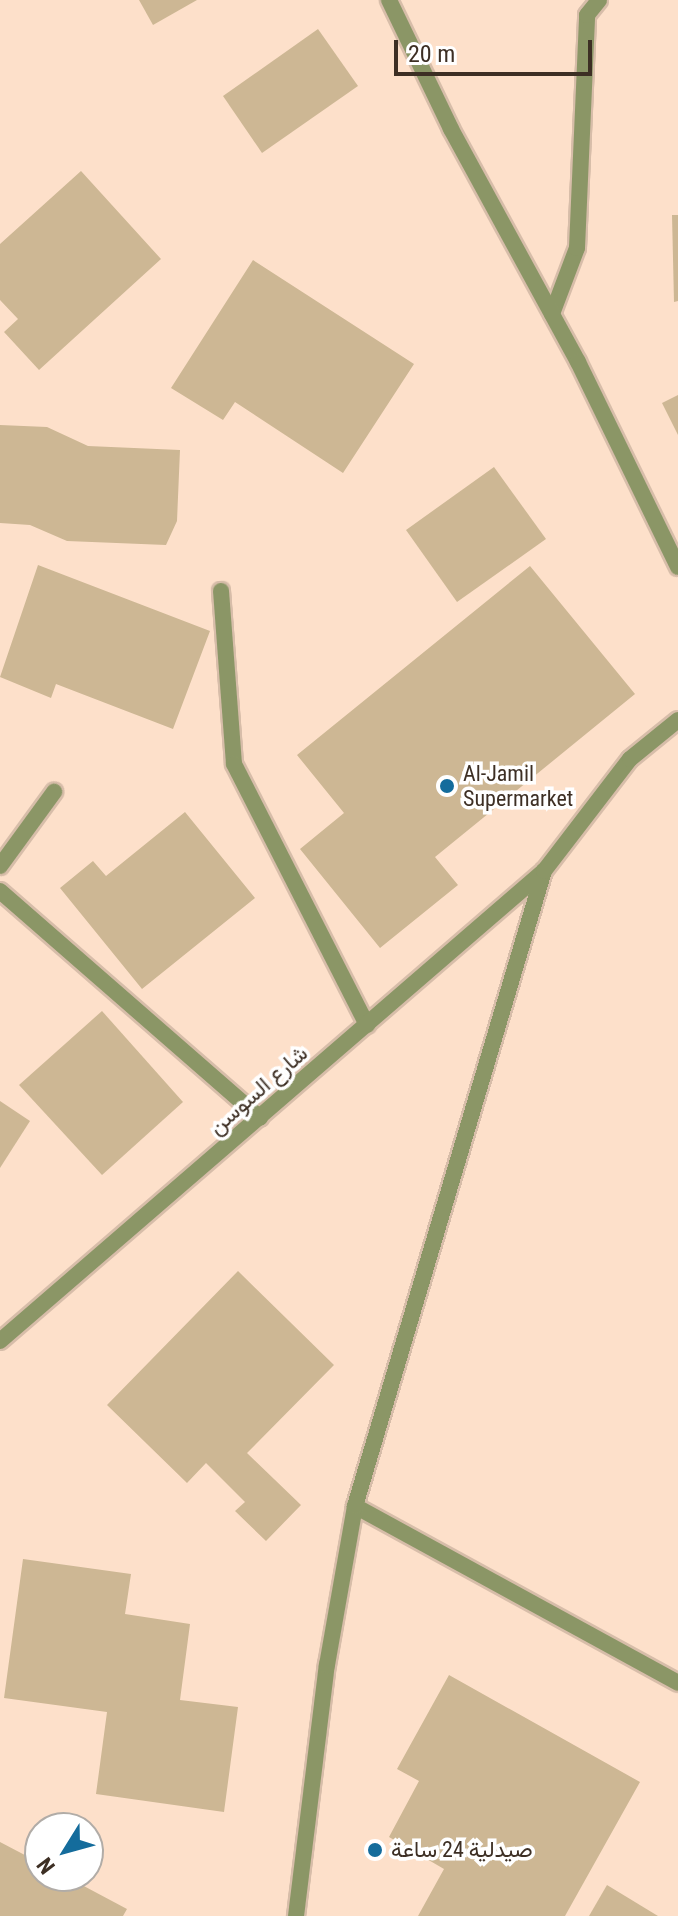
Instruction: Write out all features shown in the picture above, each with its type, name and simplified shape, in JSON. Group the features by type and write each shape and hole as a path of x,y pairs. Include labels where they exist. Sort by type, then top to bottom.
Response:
{"street":[{"path":"389,0 451,129 552,314 678,567"},
{"path":"552,314 577,248 587,15 599,0"},
{"path":"221,591 234,764 367,1025"},
{"path":"296,1916 327,1665 355,1506 544,871 630,759 678,720"},
{"path":"0,866 54,792"},
{"name":"شارع السوسن","path":"1,1342 544,871"},
{"path":"0,891 260,1118"},
{"path":"355,1506 678,1683"}],"building":[{"path":"139,0 197,0 153,25"},
{"path":"318,29 358,86 262,153 223,96"},
{"path":"81,171 161,259 39,370 4,332 18,319 0,300 0,244"},
{"path":"672,215 678,215 678,301 674,302"},
{"path":"253,260 414,364 343,473 235,402 223,420 171,388"},
{"path":"678,395 678,435 662,403"},
{"path":"0,425 47,427 88,446 180,450 177,521 166,545 67,541 30,525 0,523"},
{"path":"494,467 546,539 457,602 406,530"},
{"path":"38,565 210,631 173,729 56,684 51,698 0,677"},
{"path":"530,566 635,694 435,857 458,885 380,948 300,849 344,813 297,755"},
{"path":"185,812 255,898 142,989 60,888 93,861 106,876"},
{"path":"102,1011 183,1102 102,1175 19,1085"},
{"path":"0,1101 30,1121 0,1168"},
{"path":"238,1271 334,1365 247,1453 301,1505 266,1541 235,1511 245,1502 206,1463 187,1483 107,1405"},
{"path":"23,1559 131,1574 125,1614 190,1624 180,1700 238,1707 224,1812 96,1794 107,1712 4,1698"},
{"path":"449,1675 640,1782 565,1916 418,1916 444,1869 389,1837 419,1781 397,1769"},
{"path":"0,1842 24,1855 24,1892 95,1892 127,1909 123,1916 0,1916"},
{"path":"607,1885 658,1916 589,1916"}],"place":[{"name":"Al-Jamil Supermarket","path":"447,786"},
{"name":"صيدلية 24 ساعة","path":"375,1850"}]}
